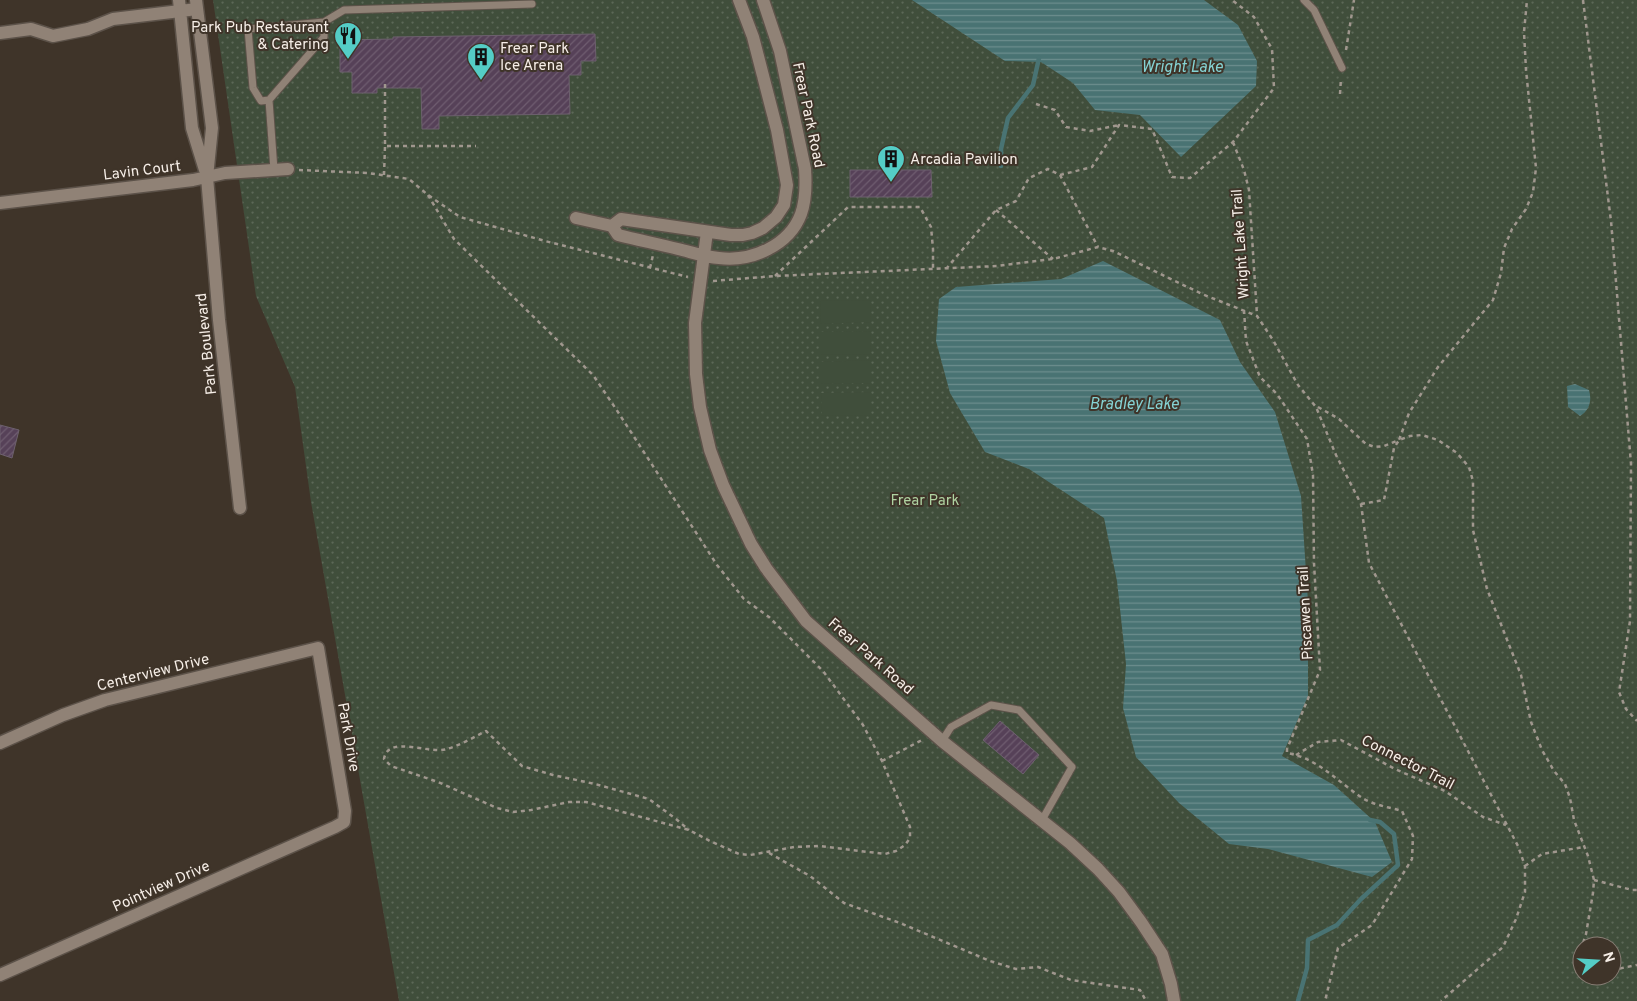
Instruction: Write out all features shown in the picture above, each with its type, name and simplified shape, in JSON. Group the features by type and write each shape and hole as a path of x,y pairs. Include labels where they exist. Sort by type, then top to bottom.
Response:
{"street":[{"name":"Frear Park Road","path":"612,226 621,219 707,232 743,235 763,228 776,217 784,205 787,185 777,130 753,37 739,0"},
{"name":"Frear Park Road","path":"576,218 612,226 618,235 720,259 756,254 772,248 785,238 793,228 803,208 806,179 780,51 763,0"},
{"path":"0,33 31,29 53,36 88,29 113,19 179,6 196,5"},
{"name":"Park Boulevard","path":"196,5 212,128 207,177 219,320 240,508"},
{"name":"Park Boulevard","path":"179,6 192,128 207,177"},
{"name":"Lavin Court","path":"0,203 193,180 225,173 288,170"},
{"name":"Frear Park Road","path":"707,232 695,323 696,374 700,407 710,450 732,508 751,544 766,568 806,621 942,741 1070,843 1119,892 1162,954 1174,1001"},
{"name":"Centerview Drive","path":"0,743 64,715 105,700 318,648"},
{"name":"Park Drive","path":"318,648 345,811 344,822 335,827"},
{"name":"Pointview Drive","path":"0,975 335,827"}],"lane":[{"path":"1304,0 1314,10 1342,68"},
{"path":"324,22 324,37 269,100 261,101 253,88 248,29 324,22 344,10 532,4"},
{"path":"269,100 274,170"},
{"path":"942,741 951,727 990,705 1019,710 1072,767 1042,820"}],"path":[{"path":"1036,104 1055,110 1066,127 1090,131 1119,125 1152,129 1172,178 1190,178 1233,142 1274,88 1272,49 1254,17 1232,0"},
{"path":"1340,94 1342,68 1354,0"},
{"path":"1361,504 1384,500 1394,448 1409,413 1438,367 1493,300 1501,273 1504,248 1512,228 1526,208 1533,192 1536,168 1524,32 1527,0"},
{"path":"1583,0 1611,221 1631,464 1630,620 1619,692 1626,709 1637,721"},
{"path":"384,175 386,84"},
{"path":"1060,175 1092,167 1119,125"},
{"name":"Wright Lake Trail","path":"1233,142 1244,170 1249,190 1257,316"},
{"path":"385,146 476,146"},
{"path":"946,269 996,210 1016,201 1029,178 1048,169 1060,175 1098,247"},
{"path":"288,170 340,171 409,179 460,217 690,278"},
{"path":"428,195 454,239 593,375 717,565 744,599 769,617 823,671 863,724 882,761 910,827 910,838 905,845 896,851 885,854 819,846 794,847 750,855 739,854 689,830 586,802 569,802 513,812 498,808 438,782 391,766 384,759 384,755 393,746 432,751 446,750 486,731 522,766 649,799 689,830"},
{"path":"775,276 848,207 920,207 931,227 934,269"},
{"path":"996,210 1053,259"},
{"path":"713,281 775,276 997,266 1053,259 1098,247 1113,251 1202,294 1257,316 1274,340 1298,385 1316,407 1336,455 1361,504 1369,563 1518,846 1525,866 1525,892 1504,947 1441,1001"},
{"name":"Piscawen Trail","path":"1244,310 1246,341 1260,377 1277,394 1307,439 1313,474 1314,563 1320,670 1287,750 1287,753 1296,755"},
{"path":"1316,407 1339,419 1366,444 1375,447 1384,446 1410,436 1422,435 1438,440 1457,453 1469,467 1473,481 1473,530 1488,589 1521,675 1531,722 1542,750 1554,771 1565,784 1574,820 1594,880 1585,936"},
{"path":"882,761 927,737"},
{"name":"Connector Trail","path":"1296,755 1318,742 1341,740 1445,791 1483,817 1507,825"},
{"path":"1296,755 1317,764 1363,799 1402,811 1413,836 1412,859 1372,925 1338,948 1325,1001"},
{"path":"1525,866 1542,854 1584,846"},
{"path":"768,852 810,876 844,903 900,923 990,961 1016,969 1038,967 1071,980 1140,990 1146,1001"},
{"path":"1594,880 1637,890"},
{"path":"1622,968 1637,966"}],"green space":[{"name":"Frear Park","path":"213,0 1637,0 1637,1001 399,1001 311,502 295,387 256,296"},
{"path":"870,300 871,322 821,324 820,301"},
{"path":"870,331 871,354 821,355 821,332"},
{"path":"871,360 871,383 821,384 821,362"},
{"path":"871,392 871,415 822,416 821,393"}],"water":[{"name":"Wright Lake","path":"912,0 1204,0 1238,25 1257,61 1256,86 1181,157 1140,115 1095,110 1073,83 1041,62 1005,61"},
{"name":"Bradley Lake","path":"1103,261 1220,320 1240,362 1275,412 1301,496 1308,602 1308,696 1282,756 1334,785 1375,822 1392,862 1372,877 1268,849 1229,844 1179,803 1136,757 1123,708 1126,664 1117,581 1104,518 1029,469 985,452 950,393 936,341 939,299 956,287 1061,279"},
{"path":"1575,384 1589,390 1590,394 1588,408 1580,416 1568,407 1567,386"}],"building":[{"name":"Frear Park Ice Arena","path":"595,34 596,61 581,61 581,75 569,75 570,114 439,116 439,129 422,129 421,88 377,88 377,93 352,93 352,72 340,72 340,40 393,39 393,37"},
{"name":"Arcadia Pavilion","path":"850,170 931,170 932,197 850,197"},
{"path":"0,425 19,430 12,458 0,454"},
{"path":"1000,721 1039,755 1023,774 983,740"}],"waterway":[{"path":"1001,166 1001,149 1008,118 1033,85 1039,58"},
{"path":"1298,1001 1307,968 1308,940 1337,925 1361,899 1398,865 1394,834 1380,822 1370,820"}],"place":[{"name":"Park Pub Restaurant & Catering","path":"348,60"},
{"name":"Frear Park Ice Arena","path":"481,81"},
{"name":"Arcadia Pavilion","path":"891,183"}]}
